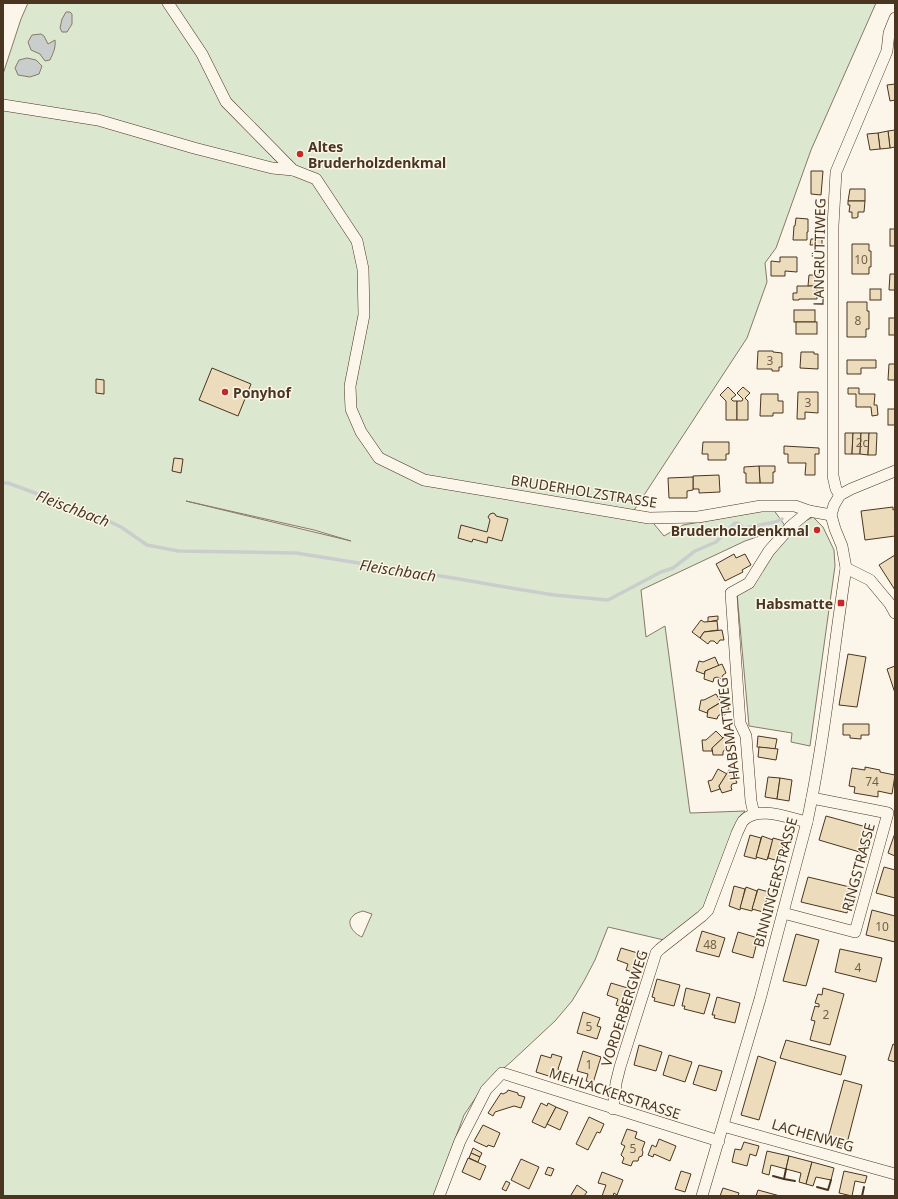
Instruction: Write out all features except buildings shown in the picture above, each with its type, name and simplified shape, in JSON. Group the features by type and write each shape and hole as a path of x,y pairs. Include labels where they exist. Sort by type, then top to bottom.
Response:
{"street":[{"path":"168,3 202,54 226,102 293,170"},
{"name":"LANGRÜTTIWEG","path":"840,495 836,489 833,476 833,226 836,172 887,51 889,34 895,18"},
{"path":"3,105 98,120 194,148 272,168 293,170"},
{"name":"BRUDERHOLZSTRASSE","path":"293,170 316,179 357,241 363,269 364,315 350,386 351,409 361,432 379,458 424,480 649,518 698,517 761,506 795,506 809,511 831,515"},
{"path":"895,471 840,495 834,505 831,515 842,546 846,568 870,580 890,604 895,613"},
{"name":"HABSMATTWEG","path":"754,814 751,801 746,736 740,722 731,593 750,583 769,551 791,526 809,511"},
{"name":"BINNINGERSTRASSE","path":"702,1196 760,999 807,822 819,762 846,568"},
{"name":"RINGSTRASSE","path":"783,913 855,932 888,812 812,798"},
{"path":"754,814 769,813 807,822"},
{"name":"VORDERBERGWEG","path":"614,1109 616,1083 620,1067 656,953 708,910 737,833 743,821 754,814"},
{"name":"MEHLACKERSTRASSE","path":"439,1196 460,1141 486,1090 502,1073 719,1141"},
{"name":"LACHENWEG","path":"723,1126 895,1174"}],"green space":[{"path":"28,3 876,3 811,150 776,248 765,263 767,282 747,338 631,515 649,518 664,536 683,525 773,509 786,527 745,541 641,590 646,637 665,626 690,813 745,811 733,830 702,911 664,940 608,927 595,960 572,1001 555,1021 485,1084 464,1115 434,1196 3,1196 3,74 21,19","holes":["186,501 314,530 351,541","363,911 372,914 362,937 354,931 350,925 350,922 354,915"]},
{"path":"813,517 823,527 834,550 835,566 810,746 791,742 792,733 749,726 737,593 794,527"}],"shaded area":[{"path":"66,12 70,12 72,14 72,24 67,32 62,32 60,28 62,19"},
{"path":"41,34 44,36 48,44 55,40 55,48 50,60 45,61 40,54 31,50 28,42 32,35"},
{"path":"27,58 36,60 42,66 39,74 30,77 18,75 15,68 19,60"}],"waterway":[{"name":"Fleischbach","path":"3,483 8,483 100,517 121,527 147,545 178,551 296,553 554,595 608,600 661,572 673,568 695,551 716,542 735,523 738,523 744,528 775,522 782,519"}],"wall":[{"path":"773,1176 784,1179 786,1169"},
{"path":"784,1179 795,1181"},
{"path":"817,1187 828,1190 831,1180"},
{"path":"862,1196 864,1187"}],"place":[{"name":"Altes Bruderholzdenkmal","path":"300,154"},
{"name":"Ponyhof","path":"225,392"},
{"name":"Bruderholzdenkmal","path":"817,530"},
{"name":"Habsmatte","path":"841,603"}]}
